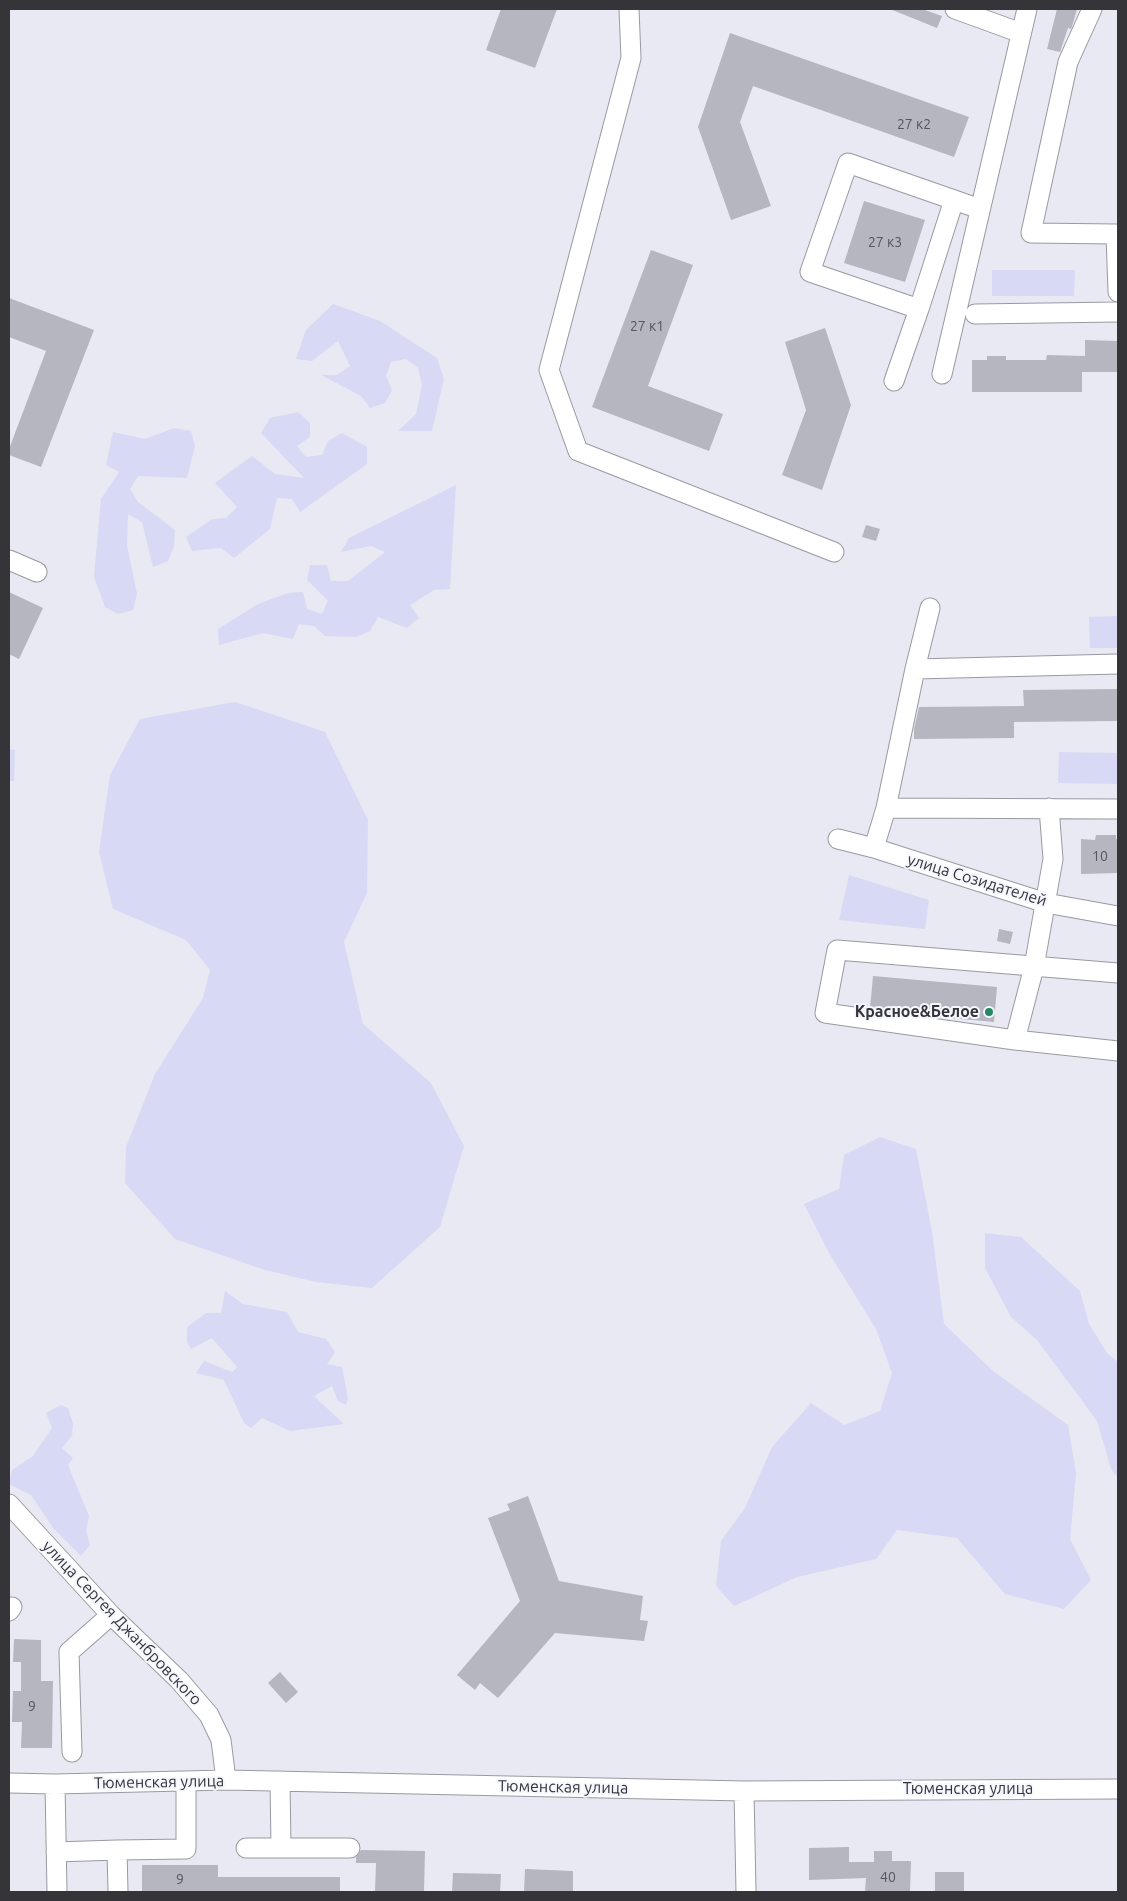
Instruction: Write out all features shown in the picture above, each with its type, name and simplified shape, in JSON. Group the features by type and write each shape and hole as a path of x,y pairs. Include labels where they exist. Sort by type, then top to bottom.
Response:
{"street":[{"path":"629,9 631,58 549,370 578,451 834,552"},
{"path":"955,9 1021,33"},
{"path":"942,374 1027,9"},
{"path":"1092,9 1068,62 1031,233 1116,234 1118,292"},
{"path":"919,309 810,272 848,163 980,209"},
{"path":"894,381 954,200"},
{"path":"975,314 1118,312"},
{"path":"9,560 37,572"},
{"path":"874,848 886,808 915,669 930,608"},
{"path":"915,669 1118,664"},
{"path":"886,808 1118,809"},
{"path":"1014,1040 1034,967 1054,859 1049,808"},
{"name":"улица Созидателей","path":"838,839 874,848 1046,903 1118,916"},
{"path":"1118,973 837,950 825,1013 1014,1040 1118,1051"},
{"name":"улица Сергея Джанбровского","path":"9,1504 111,1615 179,1680 209,1715 221,1740 226,1780"},
{"path":"72,1752 69,1652 111,1615"},
{"name":"Тюменская улица","path":"9,1783 54,1784 226,1780 744,1791 1118,1789"},
{"path":"56,1852 186,1849 186,1781"},
{"path":"280,1781 281,1848"},
{"path":"54,1784 57,1892"},
{"path":"744,1791 746,1892"},
{"path":"246,1848 350,1848"},
{"path":"117,1850 118,1892"}],"shaded area":[{"path":"992,270 1075,270 1074,296 992,296"},
{"path":"333,304 380,321 437,358 444,379 432,431 398,431 416,414 422,385 418,368 406,359 391,362 386,376 392,390 385,403 370,408 361,396 321,375 337,375 350,366 338,341 312,361 296,359 306,330"},
{"path":"298,412 310,423 310,437 297,446 306,457 322,455 328,441 342,433 367,447 367,464 300,512 292,499 277,498 270,529 234,558 221,548 192,551 186,537 212,519 226,518 237,507 215,483 252,456 275,474 304,478 261,433 270,418"},
{"path":"174,428 191,431 195,446 187,478 138,476 130,489 138,502 175,530 174,547 168,561 153,567 142,522 128,514 127,545 137,594 133,610 118,614 105,607 94,577 101,499 119,472 106,465 113,432 145,439"},
{"path":"456,485 450,589 434,590 410,605 419,618 407,628 378,617 370,631 356,637 325,636 314,626 299,624 293,639 263,633 219,645 218,629 258,604 288,593 303,592 307,609 322,614 328,601 307,580 310,565 327,565 331,581 348,581 385,552 371,546 341,552 349,538"},
{"path":"1118,616 1118,648 1090,648 1089,617"},
{"path":"235,702 325,732 368,820 367,893 344,942 363,1024 431,1083 464,1146 440,1227 372,1288 316,1282 265,1270 175,1239 125,1183 126,1147 155,1074 203,998 210,970 186,940 113,909 99,852 110,775 140,719"},
{"path":"9,749 15,750 14,781 9,781"},
{"path":"1059,752 1118,753 1118,784 1058,783"},
{"path":"849,875 929,900 925,929 839,920"},
{"path":"880,1137 916,1149 932,1232 944,1324 993,1371 1068,1425 1076,1473 1070,1539 1091,1580 1064,1609 1005,1594 957,1538 897,1530 876,1559 797,1577 734,1606 716,1586 721,1541 745,1508 772,1447 811,1403 844,1425 880,1411 892,1373 876,1329 829,1253 804,1204 839,1189 844,1155"},
{"path":"985,1233 1021,1237 1080,1291 1089,1324 1107,1353 1118,1362 1118,1478 1111,1469 1097,1421 1037,1340 1011,1317 985,1268"},
{"path":"225,1291 243,1304 287,1312 298,1332 326,1339 335,1352 327,1364 342,1367 348,1398 346,1405 338,1401 332,1386 314,1396 344,1424 290,1431 262,1418 251,1428 244,1423 224,1380 196,1373 204,1361 232,1372 237,1367 212,1338 191,1349 187,1342 187,1327 206,1313 221,1313"},
{"path":"61,1405 68,1408 73,1424 72,1436 62,1448 73,1458 68,1465 89,1516 86,1530 90,1545 81,1556 54,1529 31,1495 9,1484 12,1470 33,1456 52,1428 46,1413"}],"building":[{"path":"501,9 557,9 535,68 486,50"},
{"path":"890,9 922,9 942,16 937,28"},
{"path":"1057,9 1077,9 1071,29 1068,28 1060,52 1047,49"},
{"path":"730,33 969,117 954,157 753,86 740,122 771,206 731,220 698,127"},
{"path":"864,201 925,220 905,282 844,263"},
{"path":"651,250 693,265 648,386 723,414 709,451 592,407"},
{"path":"9,298 94,330 41,467 9,455 9,449 46,351 9,337"},
{"path":"825,328 851,405 822,490 782,475 806,410 785,342"},
{"path":"1085,340 1118,341 1118,372 1082,372 1082,392 972,392 972,360 987,360 987,356 1006,356 1006,360 1046,360 1047,355 1085,356"},
{"path":"866,525 880,529 876,541 862,537"},
{"path":"9,592 43,608 19,659 9,654"},
{"path":"1118,689 1118,721 1014,722 1014,738 914,739 914,729 919,707 1024,706 1023,690"},
{"path":"1096,835 1116,835 1116,839 1118,839 1118,873 1081,874 1081,839 1095,840"},
{"path":"999,929 1013,932 1010,944 997,941"},
{"path":"873,976 997,987 994,1022 870,1008"},
{"path":"528,1496 559,1581 643,1596 640,1620 648,1621 644,1641 555,1633 498,1698 480,1683 475,1690 457,1675 520,1601 488,1518 510,1510 507,1504"},
{"path":"14,1639 41,1640 41,1681 53,1681 52,1748 21,1748 22,1722 12,1722 13,1691 21,1691 21,1662 13,1662"},
{"path":"280,1672 298,1692 286,1703 268,1683"},
{"path":"849,1847 849,1862 874,1862 874,1851 892,1851 892,1861 911,1861 910,1892 865,1892 866,1878 809,1880 809,1848"},
{"path":"361,1850 425,1851 424,1892 375,1892 376,1863 356,1863 356,1857"},
{"path":"142,1865 218,1865 218,1877 340,1877 340,1892 142,1892"},
{"path":"525,1869 573,1871 573,1892 524,1892"},
{"path":"935,1872 964,1872 964,1892 935,1892"},
{"path":"453,1873 501,1874 500,1892 452,1892"}],"place":[{"name":"Красное&Белое","path":"989,1012"}]}
